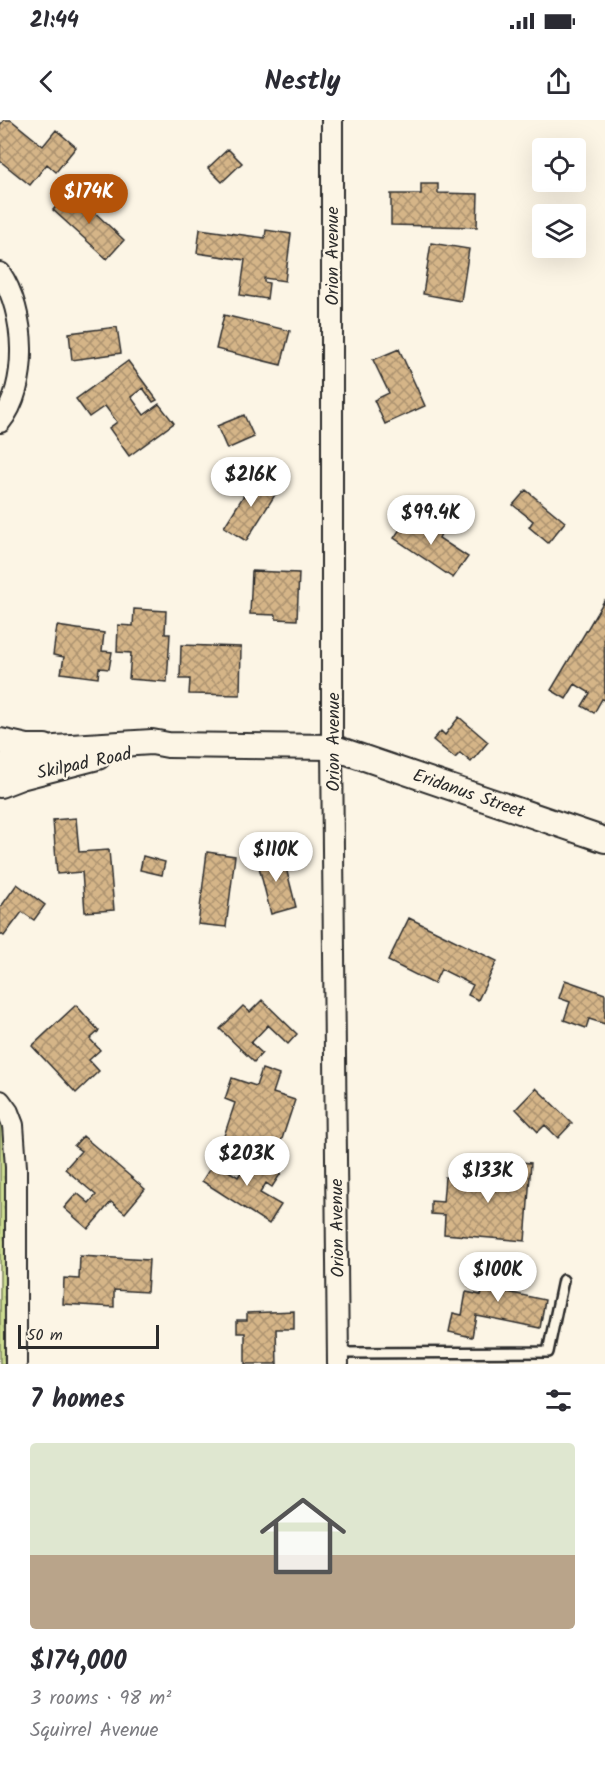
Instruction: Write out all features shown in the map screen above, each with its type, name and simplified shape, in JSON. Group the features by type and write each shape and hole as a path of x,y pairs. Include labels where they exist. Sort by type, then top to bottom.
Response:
{"street":[{"name":"Orion Avenue","path":"332,120 332,747 338,1359"},
{"path":"0,273 15,305 20,333 19,383 13,401 0,422"},
{"path":"0,741 27,747 55,748"},
{"name":"Skilpad Road","path":"0,767 55,748 152,742 168,745 332,747"},
{"name":"Skilpad Road","path":"0,785 96,757 153,750 168,745"},
{"name":"Eridanus Street","path":"332,747 605,840"},
{"path":"0,1101 13,1125 16,1167 16,1364"}],"lane":[{"path":"338,1359 548,1352 563,1280"}],"green space":[{"path":"0,1110 8,1132 10,1364 0,1364"}],"building":[{"path":"4,120 11,120 43,146 56,130 76,147 56,172 47,164 30,185 0,161 0,125"},
{"path":"228,149 242,163 222,182 208,168"},
{"path":"421,184 438,184 438,193 478,194 477,227 391,225 391,194 421,194"},
{"path":"71,190 124,240 107,259 53,210"},
{"path":"200,229 265,238 266,230 291,234 285,281 264,278 264,282 269,283 267,299 240,295 245,260 197,253"},
{"path":"431,243 469,249 461,301 423,294"},
{"path":"224,315 290,331 281,365 216,349"},
{"path":"117,327 121,353 72,360 69,333"},
{"path":"399,349 425,406 385,424 374,400 389,393 373,360"},
{"path":"128,361 157,400 153,402 143,388 131,397 144,415 159,404 174,423 129,456 109,428 117,422 105,406 89,417 76,399"},
{"path":"244,415 254,437 227,449 217,426"},
{"path":"256,476 278,490 246,541 224,527"},
{"path":"526,490 565,522 548,543 529,527 533,521 513,505"},
{"path":"408,517 423,527 428,520 443,530 439,538 468,557 453,578 394,538"},
{"path":"252,571 299,573 297,620 276,619 276,615 250,614"},
{"path":"604,601 605,700 602,699 594,713 582,706 590,693 575,684 566,699 551,690"},
{"path":"134,609 166,611 165,634 170,634 167,682 129,679 131,653 117,652 118,625 133,626"},
{"path":"57,626 104,633 102,651 112,652 109,669 99,668 98,678 61,673 64,657 53,655"},
{"path":"181,645 241,647 240,695 189,694 190,679 180,679"},
{"path":"459,717 488,742 471,762 460,753 455,758 433,740 441,731 445,735"},
{"path":"76,818 79,852 109,850 114,910 85,912 82,872 57,874 53,820"},
{"path":"207,852 235,856 226,927 198,924"},
{"path":"282,852 296,907 271,914 257,859"},
{"path":"143,856 165,862 162,875 140,870"},
{"path":"17,884 45,905 34,920 22,912 4,936 0,933 0,908"},
{"path":"409,918 497,961 478,1000 468,995 473,985 441,969 434,984 388,961"},
{"path":"565,980 605,994 605,1024 589,1019 586,1028 564,1020 570,1002 559,998"},
{"path":"262,1000 297,1034 288,1044 268,1025 251,1043 262,1053 254,1062 220,1029 243,1006 250,1012"},
{"path":"76,1005 99,1031 90,1039 100,1050 89,1060 99,1071 76,1093 32,1046"},
{"path":"262,1069 279,1075 273,1093 295,1100 279,1148 257,1141 253,1153 222,1142 235,1103 225,1099 232,1078 256,1086"},
{"path":"536,1088 572,1123 558,1138 545,1125 538,1132 516,1109"},
{"path":"83,1136 145,1189 125,1213 111,1202 88,1229 64,1208 77,1193 89,1203 96,1195 65,1169 81,1151 74,1146"},
{"path":"252,1155 281,1173 272,1187 266,1183 260,1193 281,1205 269,1224 202,1181 214,1162 238,1177"},
{"path":"497,1160 531,1163 525,1241 444,1234 445,1215 431,1214 431,1201 443,1202 445,1177 495,1182"},
{"path":"80,1256 149,1260 147,1292 114,1290 114,1307 63,1304 64,1278 79,1279"},
{"path":"489,1258 513,1263 507,1292 545,1300 540,1328 476,1315 472,1337 449,1332 453,1313 462,1315 466,1292 481,1295"},
{"path":"294,1311 294,1329 276,1329 277,1364 245,1364 245,1333 237,1333 237,1320 247,1320 247,1313"}]}
